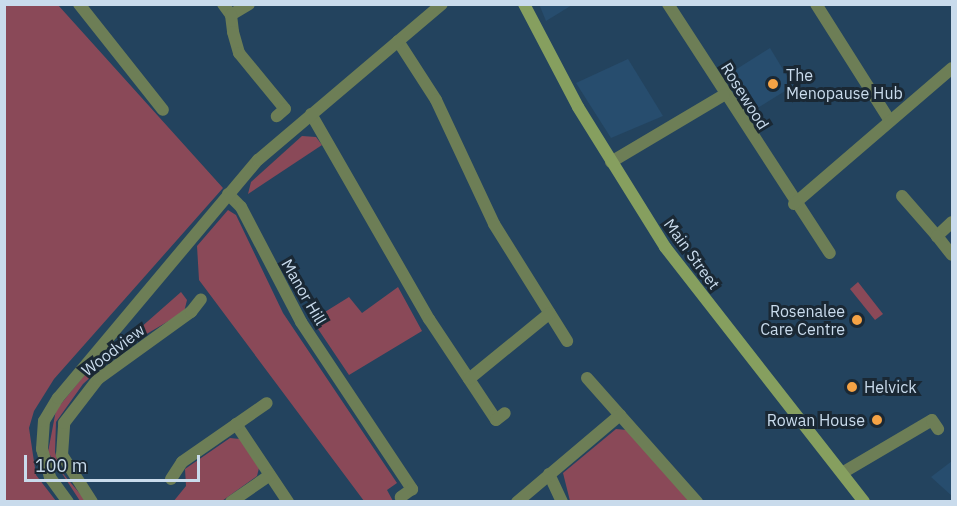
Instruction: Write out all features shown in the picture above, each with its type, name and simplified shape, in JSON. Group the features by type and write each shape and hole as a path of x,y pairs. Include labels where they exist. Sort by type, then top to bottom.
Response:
{"main road":[{"name":"Main Street","path":"524,4 610,162 664,247 864,501"}],"street":[{"path":"79,4 163,110"},
{"path":"223,4 231,15 239,53 285,109 277,116"},
{"path":"231,15 249,4"},
{"path":"68,501 44,463 42,436 50,409 228,194 311,114 442,4"},
{"name":"Rosewood","path":"668,4 794,204 830,253"},
{"path":"816,4 890,121"},
{"path":"398,41 436,100 494,224 567,341"},
{"path":"794,204 952,68"},
{"path":"610,162 724,95"},
{"path":"311,114 399,271 495,420 505,413"},
{"name":"Manor Hill","path":"228,194 241,207 295,313 412,489 402,497"},
{"path":"902,196 952,255"},
{"path":"937,236 952,222"},
{"name":"Woodview","path":"92,501 62,455 64,423 98,379 191,312 201,299"},
{"path":"469,379 550,313"},
{"path":"587,378 697,501"},
{"path":"171,479 182,462 267,403"},
{"path":"517,501 620,415"},
{"path":"842,473 932,420 938,429"},
{"path":"236,424 288,501"},
{"path":"549,474 562,501"},
{"path":"231,501 270,475"}],"shaded area":[{"path":"539,4 572,4 572,5 546,21"},
{"path":"4,5 58,5 223,188 54,379 34,411 29,428 36,475 56,501 5,501"},
{"path":"770,48 793,86 748,114 724,77"},
{"path":"628,59 663,116 611,138 576,83"},
{"path":"302,136 316,137 322,145 248,194 251,182"},
{"path":"228,210 236,215 283,313 397,483 387,490 393,501 364,501 199,280 197,246"},
{"path":"858,282 883,314 875,320 850,289"},
{"path":"398,287 422,331 349,375 312,320 349,297 362,313"},
{"path":"181,292 187,300 184,312 121,349 83,384 56,422 55,452 60,470 86,501 80,501 48,452 56,410 103,352 114,351"},
{"path":"616,429 627,430 690,501 570,501 563,473"},
{"path":"230,438 240,439 259,468 257,476 222,501 173,502 186,486 185,469"},
{"path":"952,461 952,496 931,477"}],"place":[{"name":"The Menopause Hub","path":"773,84"},
{"name":"Rosenalee Care Centre","path":"857,320"},
{"name":"Helvick","path":"852,387"},
{"name":"Rowan House","path":"877,420"}]}
